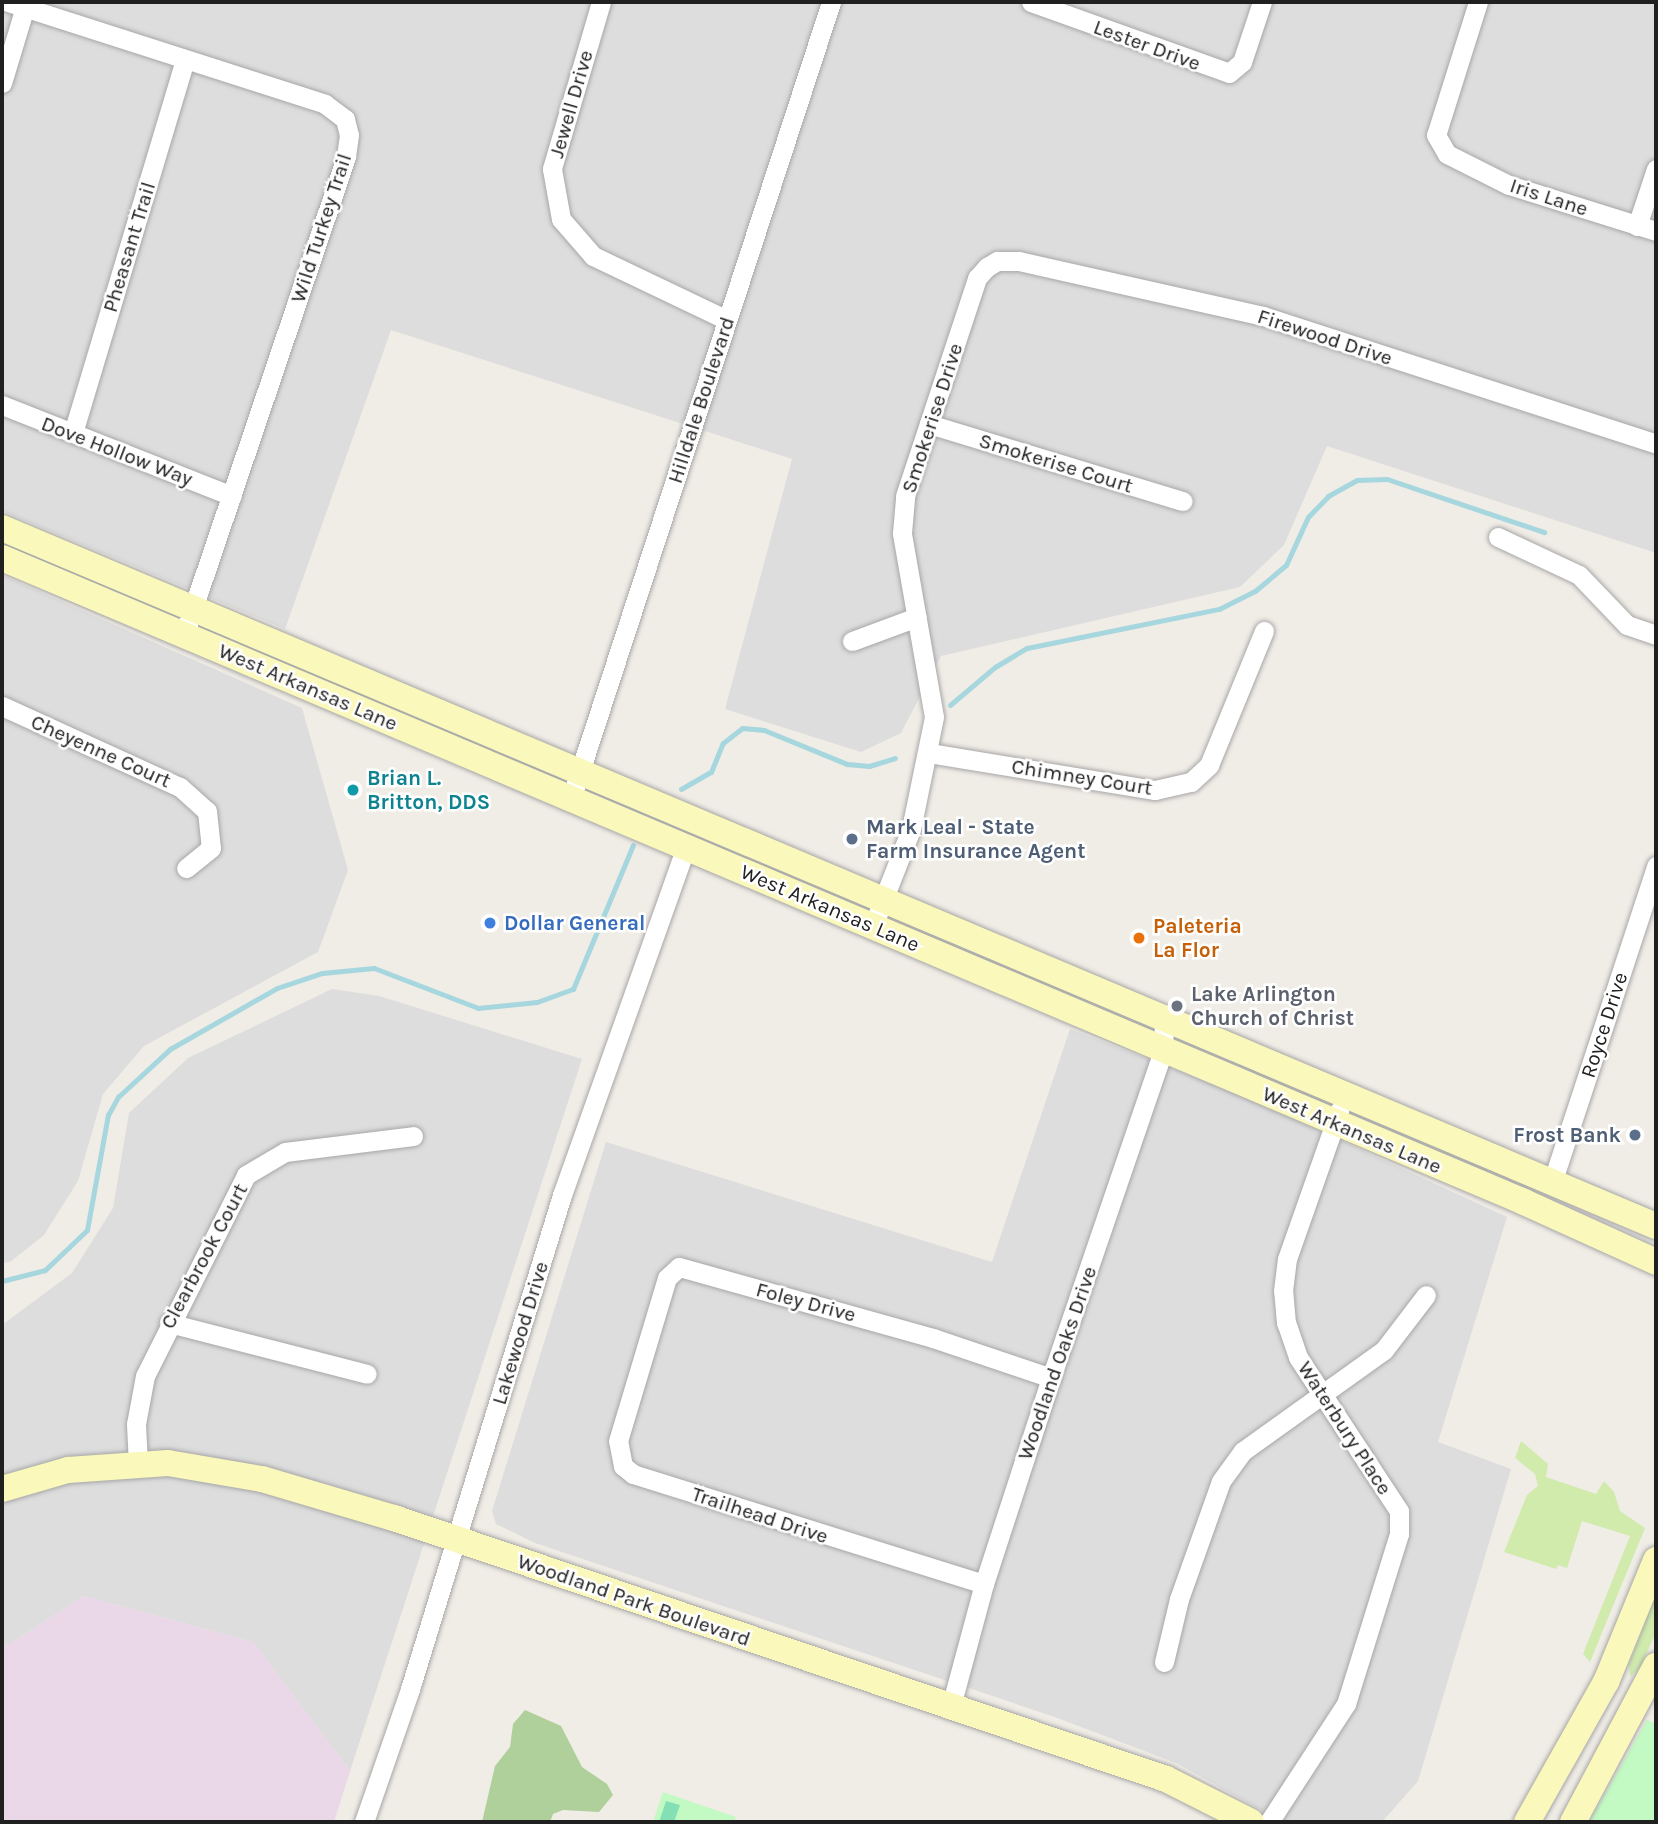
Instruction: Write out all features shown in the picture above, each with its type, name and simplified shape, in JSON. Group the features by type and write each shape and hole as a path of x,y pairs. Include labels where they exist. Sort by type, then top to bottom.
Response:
{"main road":[{"name":"West Arkansas Lane","path":"4,535 193,609 580,773 1163,1051 1438,1166 1656,1262"},
{"name":"West Arkansas Lane","path":"2,558 686,846 878,914 1164,1021 1656,1226"},
{"path":"1438,1166 1449,1140"},
{"name":"Woodland Park Boulevard","path":"2,1489 68,1470 138,1464 168,1463 262,1479 456,1540 1166,1779 1251,1822"},
{"path":"1527,1822 1606,1682 1656,1560"},
{"path":"1573,1822 1656,1666"},
{"path":"1606,1682 1638,1704"}],"street":[{"name":"Jewell Drive","path":"601,2 552,169 561,219 593,257 727,320"},
{"name":"Hilldale Boulevard","path":"571,799 831,2"},
{"name":"Lester Drive","path":"1043,4 1223,73 1242,62 1262,2"},
{"name":"Iris Lane","path":"1478,2 1436,135 1447,154 1509,185 1647,228"},
{"name":"Wild Turkey Trail","path":"17,4 325,104 345,119 349,135 184,635"},
{"path":"2,83 17,4"},
{"name":"Pheasant Trail","path":"72,433 185,60"},
{"path":"1647,228 1656,169"},
{"name":"Firewood Drive","path":"987,267 997,261 1019,261 1263,316 1656,444"},
{"name":"Smokerise Drive","path":"878,914 911,829 929,753 933,717 902,533 905,496 977,278 987,267"},
{"name":"Dove Hollow Way","path":"2,405 232,496"},
{"name":"Smokerise Court","path":"929,424 1183,501"},
{"path":"1498,537 1568,568 1627,625 1656,635"},
{"path":"852,641 916,617"},
{"name":"Chimney Court","path":"929,753 1155,790 1191,782 1209,765 1265,631"},
{"name":"Cheyenne Court","path":"2,706 189,795 207,811 211,848 186,868"},
{"name":"Lakewood Drive","path":"364,1822 456,1540 562,1195 686,846"},
{"name":"Royce Drive","path":"1552,1183 1656,866"},
{"name":"Woodland Oaks Drive","path":"951,1706 985,1584 1051,1378 1163,1051 1164,1021"},
{"name":"Waterbury Place","path":"1269,1822 1346,1704 1399,1534 1399,1511 1298,1357 1286,1323 1283,1291 1287,1259 1344,1097"},
{"name":"Clearbrook Court","path":"138,1464 138,1403 169,1323 246,1175 285,1152 413,1136"},
{"name":"Foley Drive","path":"636,1381 667,1278 679,1267 933,1338 1051,1378"},
{"path":"1164,1662 1179,1600 1221,1481 1243,1451 1324,1396 1384,1350 1426,1295"},
{"path":"169,1323 367,1374"},
{"name":"Trailhead Drive","path":"636,1381 618,1441 623,1466 633,1474 985,1584"}],"shaded area":[{"path":"2,2 1656,2 1656,553 1327,446 1284,545 1240,587 941,656 901,733 861,752 725,709 792,459 391,330 285,629 2,511"},
{"path":"2,575 302,708 348,870 318,952 144,1046 103,1094 78,1181 44,1235 10,1262 2,1263"},
{"path":"332,989 379,996 582,1059 350,1771 253,1642 84,1596 2,1649 2,1325 72,1273 113,1208 129,1113 188,1058"},
{"path":"1070,1029 1246,1097 1507,1217 1438,1442 1511,1469 1418,1781 1382,1822 1283,1822 1176,1763 1052,1716 535,1543 496,1524 492,1511 606,1142 992,1262"},
{"path":"84,1596 253,1642 350,1771 334,1822 2,1822 2,1649"}],"green space":[{"path":"1521,1441 1548,1464 1546,1477 1596,1494 1604,1481 1614,1492 1620,1511 1645,1528 1590,1662 1583,1654 1630,1536 1582,1521 1567,1568 1558,1565 1556,1569 1504,1552 1527,1495 1538,1486 1535,1474 1515,1458"},
{"path":"1656,1594 1656,1632 1640,1668 1630,1677 1629,1664"},
{"path":"525,1710 561,1726 582,1767 607,1784 613,1795 599,1812 563,1810 553,1814 550,1822 482,1822 495,1766 510,1747 513,1724"},
{"path":"1647,1720 1656,1724 1656,1822 1589,1822"},
{"path":"663,1792 736,1817 734,1822 653,1822"},
{"path":"666,1801 680,1805 674,1822 659,1822"}],"waterway":[{"path":"950,705 995,667 1027,648 1219,609 1255,591 1286,565 1308,517 1328,496 1357,480 1387,479 1544,532"},
{"path":"681,789 711,772 723,743 742,728 764,730 847,764 869,766 895,758"},
{"path":"2,1281 45,1270 87,1230 108,1115 118,1097 170,1049 277,988 322,973 374,968 478,1008 537,1002 573,989 633,845"}],"place":[{"name":"Brian L. Britton, DDS","path":"353,790"},
{"name":"Mark Leal - State Farm Insurance Agent","path":"852,839"},
{"name":"Dollar General","path":"490,923"},
{"name":"Paleteria La Flor","path":"1139,938"},
{"name":"Lake Arlington Church of Christ","path":"1177,1006"},
{"name":"Frost Bank","path":"1635,1135"}]}
